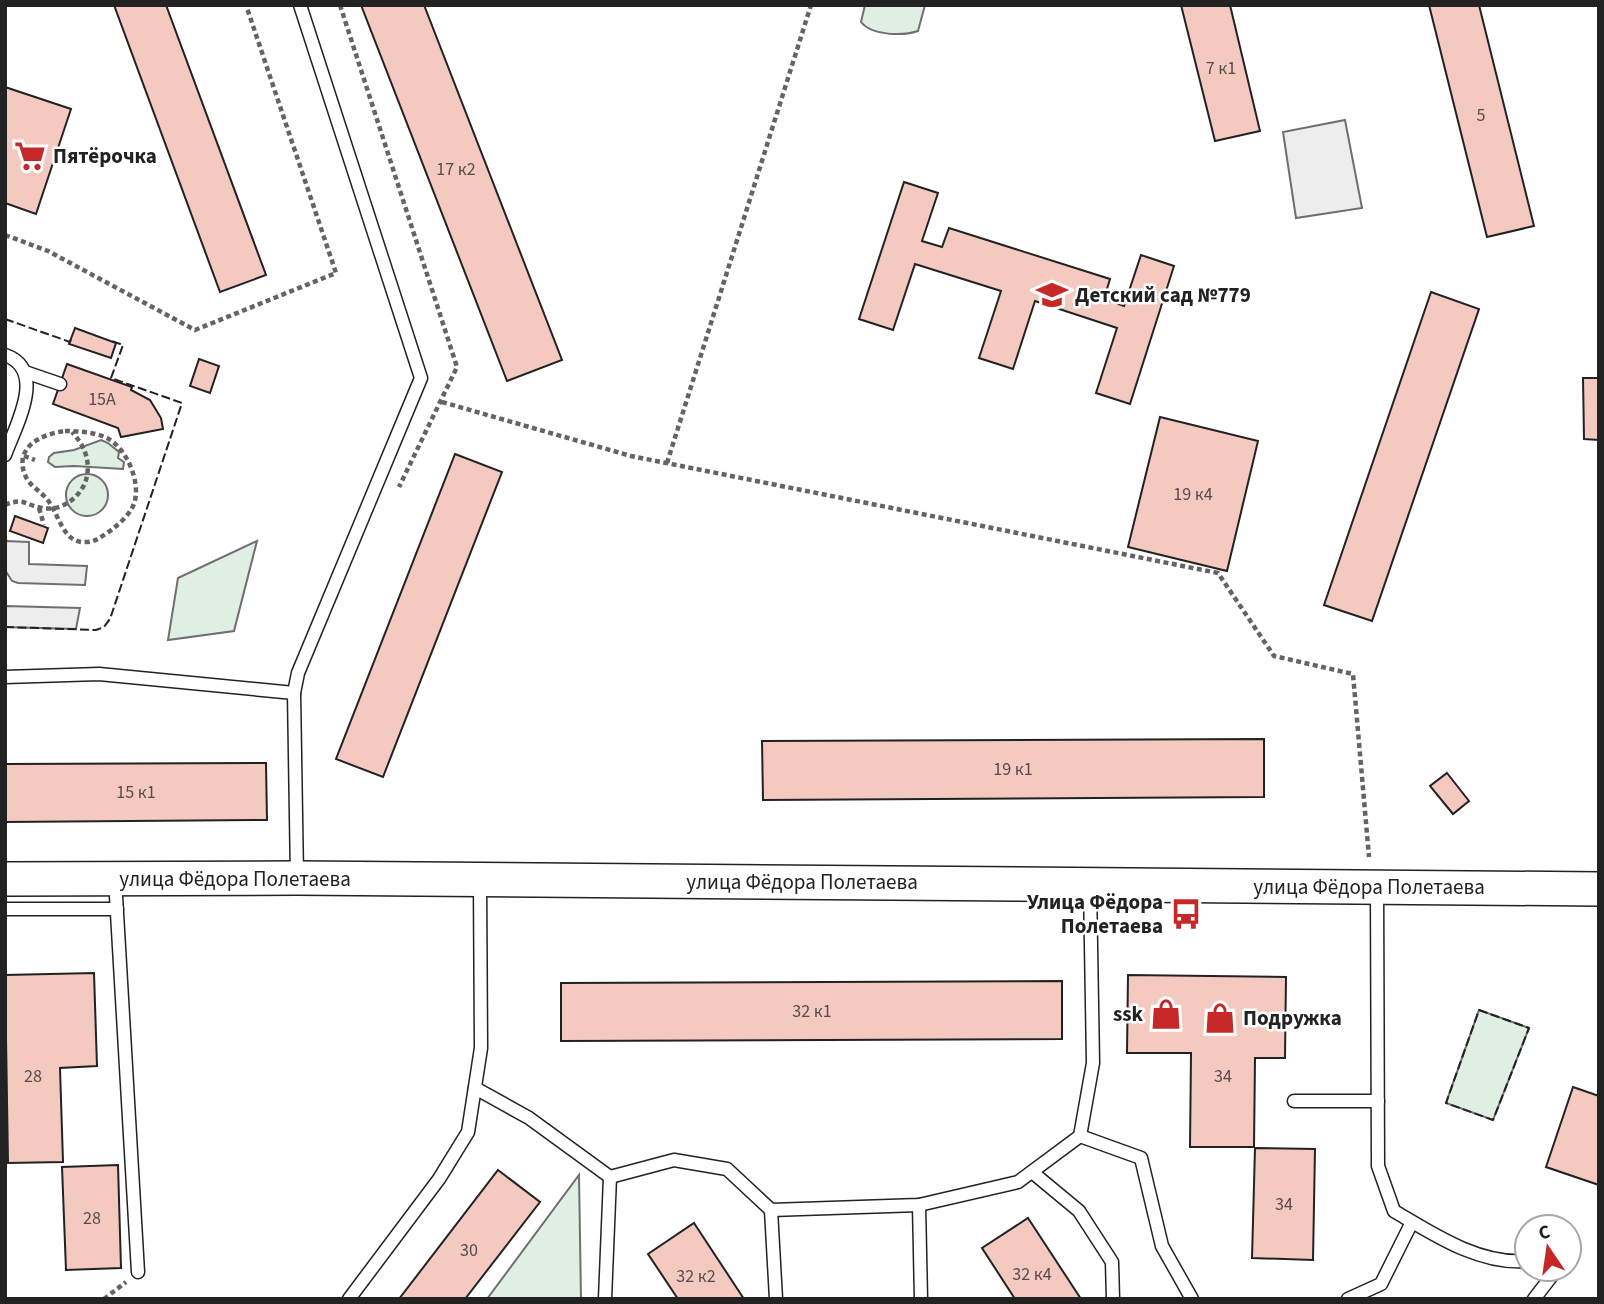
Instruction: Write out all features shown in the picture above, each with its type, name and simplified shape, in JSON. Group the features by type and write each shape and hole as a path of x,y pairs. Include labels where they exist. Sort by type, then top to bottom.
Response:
{"main road":[{"name":"улица Фёдора Полетаева","path":"5,879 116,894 297,878 1090,884 1373,872 1598,886"}],"lane":[{"path":"297,878 294,693 298,673 421,379 300,5"},
{"path":"5,355 15,358 25,372 28,384 27,395 5,455"},
{"path":"25,372 60,384"},
{"path":"5,677 99,674 294,693"},
{"path":"1373,872 1378,1166 1394,1211 1450,1244 1513,1262"},
{"path":"349,1299 439,1179 468,1132 481,1048 480,879"},
{"path":"771,1210 919,1205 1018,1182 1080,1136 1093,1063 1090,884"},
{"path":"5,909 116,894 138,1272"},
{"path":"475,1088 529,1118 610,1177"},
{"path":"1294,1101 1378,1101"},
{"path":"1080,1136 1142,1158 1162,1246 1192,1299"},
{"path":"610,1177 674,1160 727,1169 771,1210 776,1299"},
{"path":"1032,1172 1079,1211 1112,1262 1114,1299"},
{"path":"605,1299 610,1177"},
{"path":"919,1205 920,1299"},
{"path":"1348,1299 1381,1284 1412,1222"},
{"path":"1534,1299 1546,1283"}],"path":[{"path":"5,235 48,251 195,330 336,273 246,5"},
{"path":"340,5 457,367 399,487"},
{"path":"667,463 811,5"},
{"path":"442,402 631,456 1219,573 1273,656 1353,674 1373,872"},
{"path":"5,505 22,500 39,507 53,508 74,499 86,482 87,456 71,431"},
{"path":"71,431 99,435 117,446 132,472 135,491 134,503 128,514 114,528 88,542 74,540 67,534 46,497 28,481 24,466 29,446 42,436 71,431"},
{"path":"39,507 44,525"},
{"path":"104,1299 138,1272"}],"green space":[{"path":"865,5 925,5 918,31 896,34 866,27 861,22"},
{"path":"101,440 119,452 118,458 124,462 123,469 55,467 48,462 54,453 74,450"},
{"path":"87,474 102,480 108,495 102,510 87,516 72,510 66,495 72,480"},
{"path":"257,541 234,631 168,640 178,578"},
{"path":"1479,1010 1529,1028 1493,1120 1446,1103"},
{"path":"579,1175 581,1299 487,1299"}],"shaded area":[{"path":"1345,120 1362,208 1296,218 1283,132"},
{"path":"6,541 29,542 29,564 87,566 85,585 12,581 5,570"},
{"path":"5,606 80,608 76,629 5,627"}],"building":[{"path":"114,5 166,5 266,275 220,292"},
{"path":"361,5 424,5 562,360 507,381"},
{"path":"1181,5 1230,5 1260,131 1215,141"},
{"path":"1429,5 1479,5 1534,226 1487,237"},
{"name":"Пятёрочка","path":"5,87 71,109 36,214 5,203"},
{"name":"Детский сад №779","path":"904,182 938,193 922,241 942,247 949,228 1110,279 1104,299 1124,306 1141,255 1174,266 1130,404 1096,393 1117,328 1035,301 1013,369 979,358 1001,291 915,264 893,330 859,319"},
{"path":"1431,292 1479,309 1372,621 1324,605"},
{"path":"75,328 116,343 111,358 69,344"},
{"path":"199,359 219,366 210,393 190,386"},
{"path":"67,364 132,387 131,390 150,400 161,418 163,429 121,437 118,428 53,404"},
{"path":"1583,378 1599,378 1599,440 1584,439"},
{"path":"1160,417 1258,441 1227,571 1128,547"},
{"path":"455,454 502,472 383,777 336,759"},
{"path":"15,516 48,528 43,543 10,531"},
{"path":"1264,739 1264,797 763,800 762,741"},
{"path":"266,763 267,820 5,822 5,764"},
{"path":"1447,773 1469,801 1453,814 1430,786"},
{"path":"94,973 97,1066 60,1068 63,1162 8,1163 5,975"},
{"path":"1128,975 1286,977 1285,1058 1255,1058 1254,1147 1190,1147 1191,1053 1127,1053"},
{"path":"1062,981 1062,1039 561,1041 561,983"},
{"path":"1573,1087 1599,1096 1599,1185 1546,1167"},
{"path":"1255,1148 1315,1149 1313,1260 1252,1258"},
{"path":"118,1165 121,1268 66,1270 62,1167"},
{"path":"498,1170 540,1202 465,1299 399,1299"},
{"path":"1028,1218 1081,1299 1015,1299 982,1248"},
{"path":"694,1223 744,1299 678,1299 648,1254"}],"fence":[{"path":"5,319 70,342 72,337"},
{"path":"5,627 96,630 104,627 110,619 182,403 111,378 123,345 112,341"},
{"path":"1479,1010 1529,1028 1493,1120 1446,1103 1479,1010"}],"place":[{"name":"Пятёрочка","path":"30,156"},
{"name":"Детский сад №779","path":"1052,295"},
{"name":"Улица Фёдора Полетаева","path":"1186,914"},
{"name":"ssk","path":"1166,1014"},
{"name":"Подружка","path":"1220,1018"}]}
